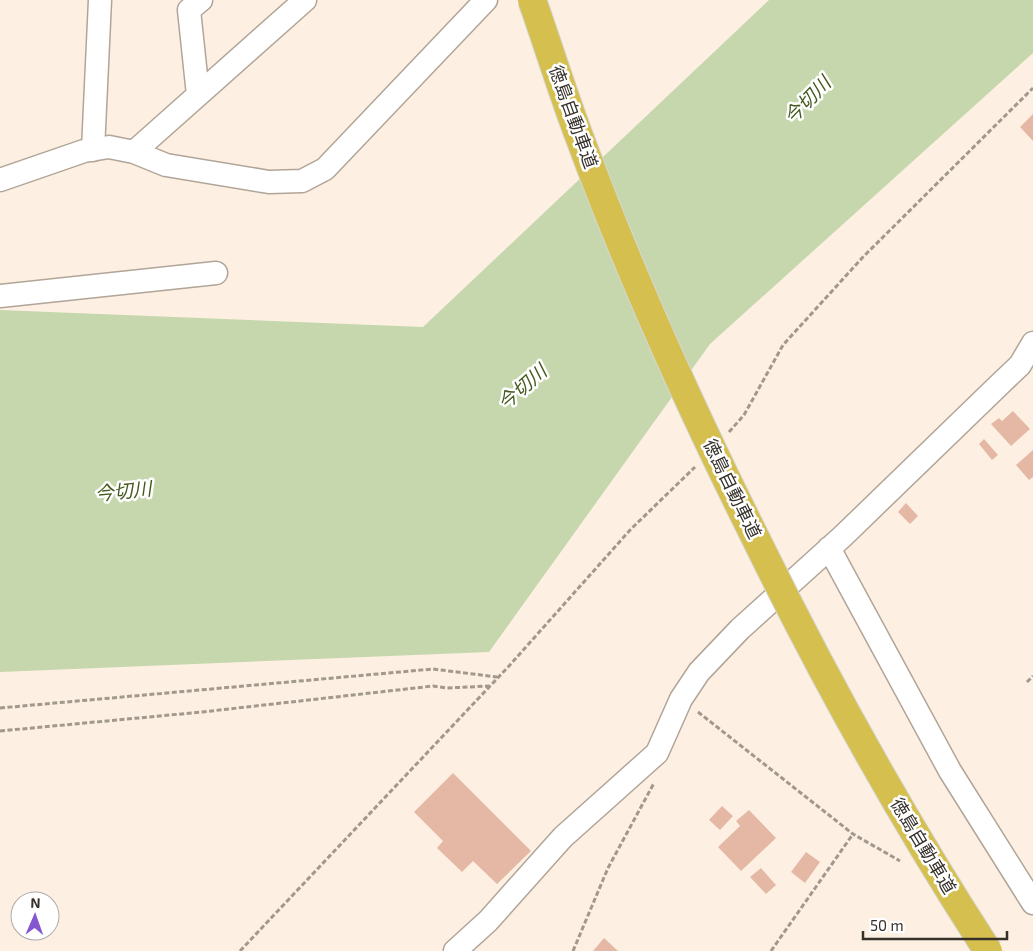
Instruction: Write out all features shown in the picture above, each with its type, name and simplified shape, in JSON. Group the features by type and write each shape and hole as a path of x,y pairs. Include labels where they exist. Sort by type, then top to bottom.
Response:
{"highway":[{"name":"徳島自動車道","path":"532,0 590,164 645,301 717,462 802,633 884,783 988,951"}],"street":[{"path":"93,150 100,0"},
{"path":"198,95 190,10 201,0"},
{"path":"134,152 305,0"},
{"path":"0,180 84,151 108,147 134,152 166,164 269,182 302,181 325,170 486,0"},
{"path":"0,296 216,274"},
{"path":"455,951 488,921 563,837 656,753 682,699 699,672 733,636 829,548 1020,364 1033,344"},
{"path":"829,548 950,771 1033,903"}],"path":[{"path":"725,435 744,415 784,346 863,257 1033,88"},
{"path":"240,951 490,686 631,529 700,462"},
{"path":"0,708 432,669 498,677"},
{"path":"1027,682 1033,676"},
{"path":"0,731 202,712 433,686 447,688 490,686"},
{"path":"682,699 853,834 900,861"},
{"path":"573,951 608,868 654,786 656,753"},
{"path":"771,951 853,834"}],"water":[{"name":"今切川","path":"769,0 1033,0 1033,53 710,344 489,652 0,672 0,310 423,327"}],"building":[{"path":"1033,114 1033,141 1020,127"},
{"path":"1013,411 1030,429 1011,446 991,424 999,418 1002,421"},
{"path":"984,439 998,455 992,460 979,444"},
{"path":"1033,450 1033,477 1029,480 1016,465"},
{"path":"906,503 918,516 910,524 898,512"},
{"path":"453,773 531,851 497,884 473,861 462,872 437,848 443,841 414,812"},
{"path":"722,806 733,816 720,830 709,820"},
{"path":"749,810 776,838 741,871 718,847 740,826 736,821"},
{"path":"806,852 820,862 805,883 791,872"},
{"path":"761,868 776,885 766,894 750,877"},
{"path":"604,938 618,951 593,951"}]}
